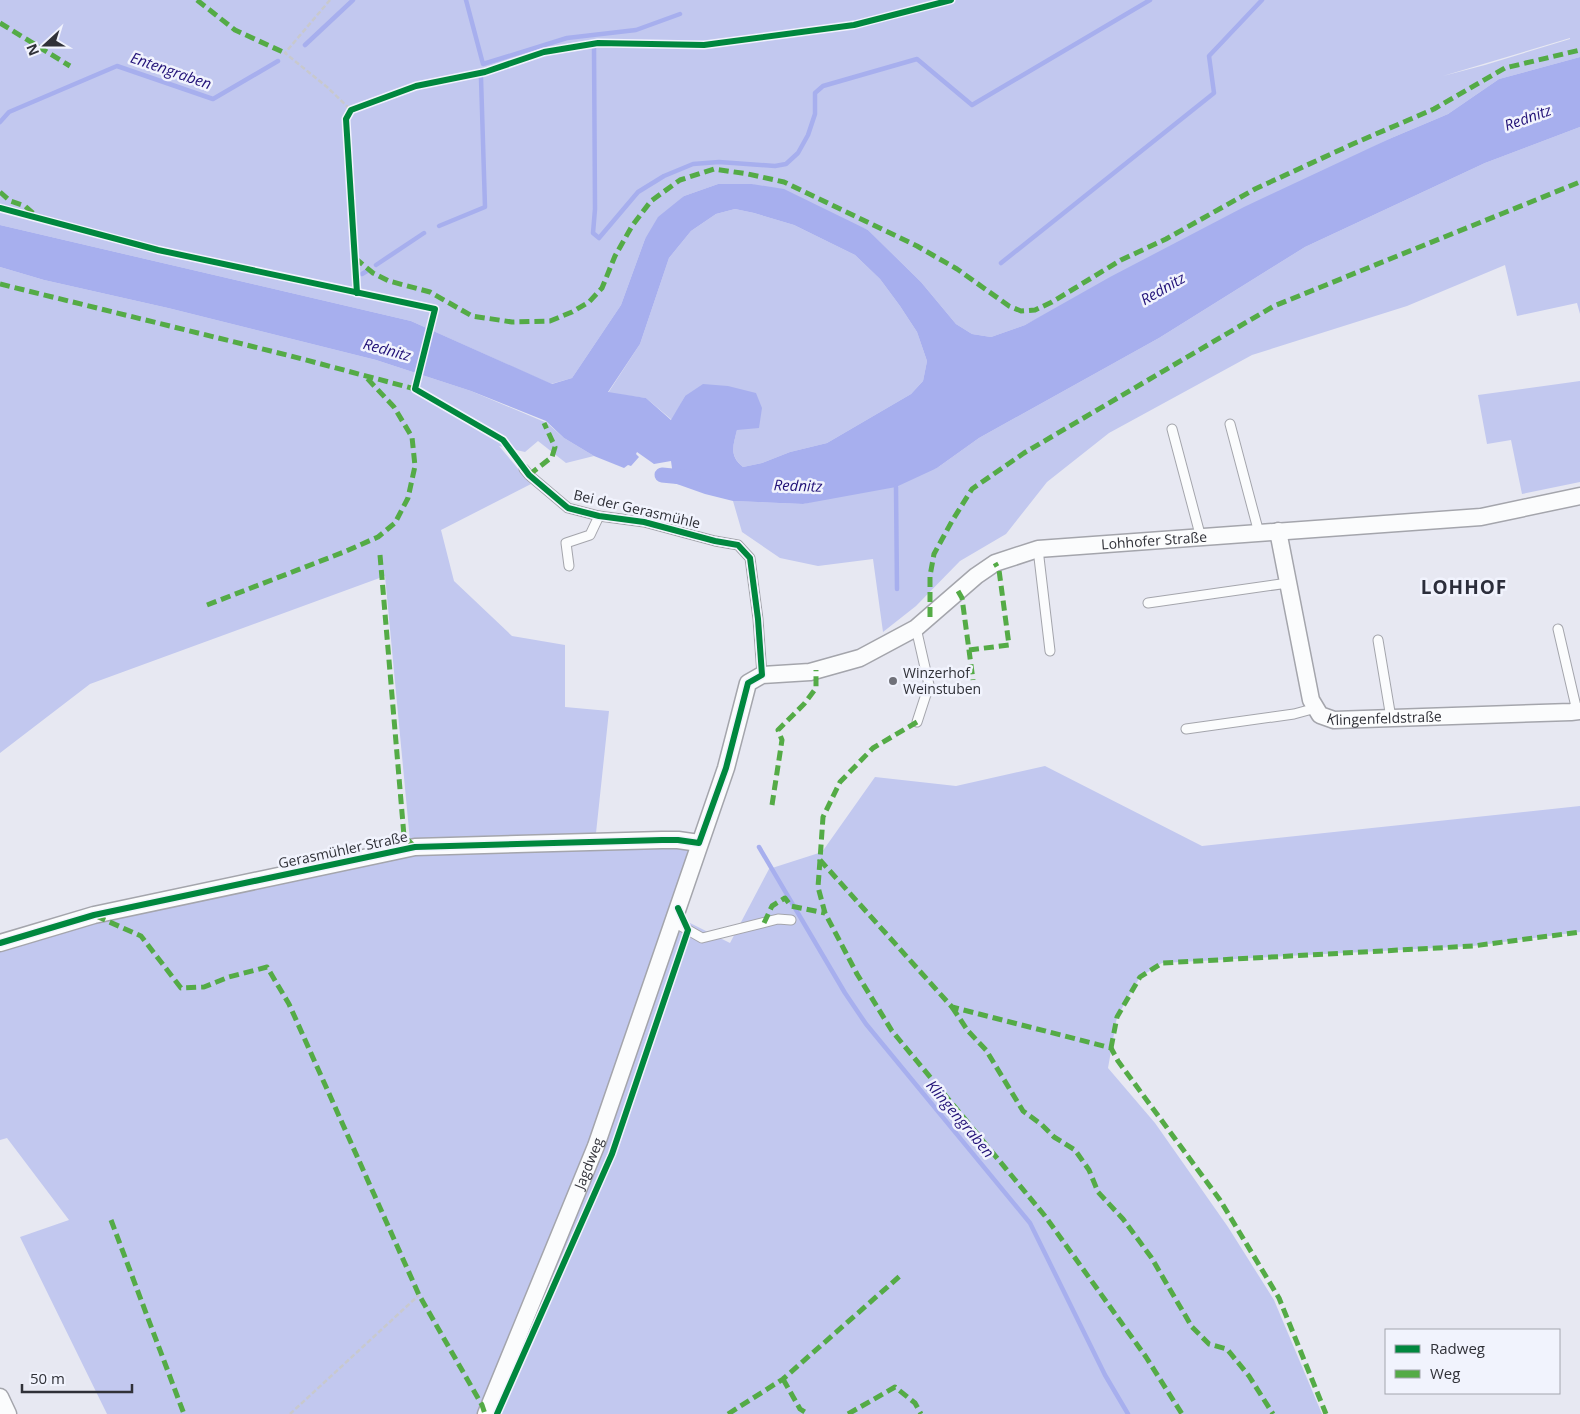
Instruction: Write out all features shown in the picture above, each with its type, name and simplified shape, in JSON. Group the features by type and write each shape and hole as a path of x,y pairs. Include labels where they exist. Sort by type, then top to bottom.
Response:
{"street":[{"name":"Lohhofer Straße","path":"762,676 810,672 860,658 916,628 976,576 995,563 1038,549 1480,517 1580,496"},
{"name":"Klingenfeldstraße","path":"1278,531 1312,700 1320,715 1334,720 1579,711"},
{"path":"676,915 726,768 748,683 762,676"},
{"name":"Gerasmühler Straße","path":"0,943 94,915 415,847 670,840 700,843"},
{"name":"Jagdweg","path":"486,1414 590,1164 676,915"},
{"path":"0,1397 8,1414"}],"lane":[{"path":"1230,424 1259,532"},
{"path":"1172,429 1200,538"},
{"name":"Bei der Gerasmühle","path":"524,469 568,508 599,516 644,522 715,541 738,545 750,558 758,619 762,676"},
{"path":"569,566 566,543 590,535 599,516"},
{"path":"1038,549 1050,651"},
{"path":"1148,603 1288,583"},
{"path":"916,628 929,685 917,722"},
{"path":"1558,629 1579,711"},
{"path":"1378,640 1391,718"},
{"path":"1186,729 1294,714 1316,708"},
{"path":"676,915 702,938 778,919 791,920"}],"path":[{"path":"330,0 285,53 327,88 350,112 360,106"},
{"path":"290,1414 419,1295"}],"shaded area":[{"path":"0,0 1580,0 1580,57 1499,79 1448,114 1389,139 1025,325 991,337 972,334 956,324 921,282 868,230 752,184 718,184 684,196 645,239 621,305 572,378 551,384 411,321 0,225","holes":["1570,38 1570,39 1443,76"]},
{"path":"1580,127 1580,314 1577,303 1517,316 1505,265 1407,306 1252,355 1109,433 1047,482 1006,534 960,561 916,606 883,632 873,559 818,566 780,558 742,532 733,501 803,504 937,468 979,438 1159,338 1305,247 1485,163"},
{"path":"735,209 794,225 855,255 880,279 900,306 917,332 927,361 923,381 911,394 827,443 790,452 762,463 743,467 733,450 737,430 685,396 672,420 646,398 608,393 640,344 669,258 691,231 716,214"},
{"path":"0,267 44,280 168,308 376,360 471,391 547,423 564,438 594,456 566,463 538,441 525,452 499,446 531,484 441,530 454,581 512,636 565,645 565,707 609,711 596,833 697,846 678,917 730,943 769,869 822,852 875,777 956,786 1045,766 1202,846 1580,806 1580,932 1473,946 1162,963 1140,977 1117,1017 1108,1068 1155,1123 1228,1227 1274,1300 1322,1414 107,1414 20,1237 69,1220 7,1138 0,1140 0,949 103,918 410,841 385,576 90,684 0,753"},
{"path":"1580,381 1580,482 1522,494 1511,440 1487,444 1478,395"}],"water":[{"name":"Rednitz","path":"1580,57 1580,127 1485,163 1305,247 1159,338 979,438 937,468 896,487 803,504 733,501 705,494 674,483 671,461 654,464 637,452 636,454 639,457 631,466 628,465 624,468 594,456 564,438 546,421 471,391 376,360 168,308 44,280 0,267 0,225 411,321 552,384 572,378 621,305 645,239 658,217 684,196 718,184 752,184 784,189 868,230 921,282 956,324 972,334 991,337 1025,325 1110,277 1244,207 1389,139 1448,114 1499,79","holes":["735,209 794,225 855,255 880,279 900,306 917,332 927,361 923,381 911,394 827,443 790,452 762,463 743,467 734,455 734,441 737,430 759,428 762,408 756,393 728,386 703,384 685,396 671,420 646,398 608,392 640,344 669,258 691,231 716,214"]}],"waterway":[{"name":"Entengraben","path":"305,45 353,0"},
{"path":"466,0 483,64 567,38 636,30 680,14"},
{"path":"594,46 595,209 593,233 599,238 638,192 664,176 693,164 719,162 775,166 786,164 798,153 808,135 815,114 815,93 823,86 917,59 972,105 1150,0"},
{"path":"1001,263 1214,93 1209,56 1262,0"},
{"name":"Entengraben","path":"0,122 9,112 117,66 213,99 278,61"},
{"path":"439,226 485,207 481,78"},
{"path":"376,265 424,233"},
{"path":"362,274 367,271"},
{"path":"662,475 693,478"},
{"path":"896,487 897,589"},
{"name":"Klingengraben","path":"759,847 845,993 866,1024 1030,1223 1105,1375 1128,1414"}],"marked path":[{"path":"197,0 235,30 285,53"},
{"path":"0,23 70,66"},
{"path":"355,258 373,273 389,281 430,292 472,316 512,322 550,321 572,312 589,302 602,288 615,256 632,226 651,201 680,180 714,169 784,182 917,246 957,269 1009,306 1021,311 1035,310 1052,302 1121,260 1166,239 1255,189 1434,109 1505,68 1580,50"},
{"path":"930,617 930,576 934,554 952,521 972,489 1024,453 1274,306 1580,182"},
{"path":"0,192 10,201 25,206 35,215"},
{"path":"0,284 291,356 415,389"},
{"path":"207,605 344,552 378,537 395,523 408,498 415,466 412,437 394,407 364,375"},
{"path":"529,475 552,457 555,447 544,423"},
{"path":"380,555 404,836 415,847"},
{"path":"969,650 1009,645 999,570 995,563"},
{"path":"958,591 962,598 973,680"},
{"path":"772,805 782,740 778,730 804,704 816,688 816,670"},
{"path":"917,722 873,748 840,782 823,817 820,860 952,1007 1111,1048 1118,1061 1220,1200 1279,1298 1326,1414"},
{"path":"820,860 818,887 825,913 857,974 892,1031 1045,1216 1146,1357 1182,1414"},
{"path":"764,923 772,906 785,898 791,906 825,913"},
{"path":"96,916 141,936 181,988 204,987 229,977 267,967 289,1004 419,1295 482,1405 485,1414"},
{"path":"1111,1048 1117,1017 1140,977 1162,963 1473,946 1580,932"},
{"path":"952,1007 968,1031 986,1050 1023,1111 1041,1124 1054,1137 1075,1150 1089,1170 1098,1192 1123,1219 1151,1257 1192,1327 1209,1344 1227,1349 1249,1376 1273,1414"},
{"path":"111,1220 184,1414"},
{"path":"728,1414 783,1379 901,1275"},
{"path":"783,1379 800,1409 808,1414"},
{"path":"848,1414 895,1387 915,1403 921,1414"}],"cycle path":[{"path":"357,293 346,119 351,110 416,86 485,72 544,52 598,43 704,45 854,25 951,0"},
{"path":"0,208 158,250 435,309 415,389 503,440 529,475 568,508 599,516 644,522 715,541 738,545 750,558 758,619 762,675 748,683 726,768 699,843 662,840 415,847 94,915 0,943"},
{"path":"497,1414 612,1154 688,930 678,908"}],"place":[{"name":"Winzerhof Weinstuben","path":"893,681"}],"district":[{"name":"LOHHOF","path":"1464,587"}]}
